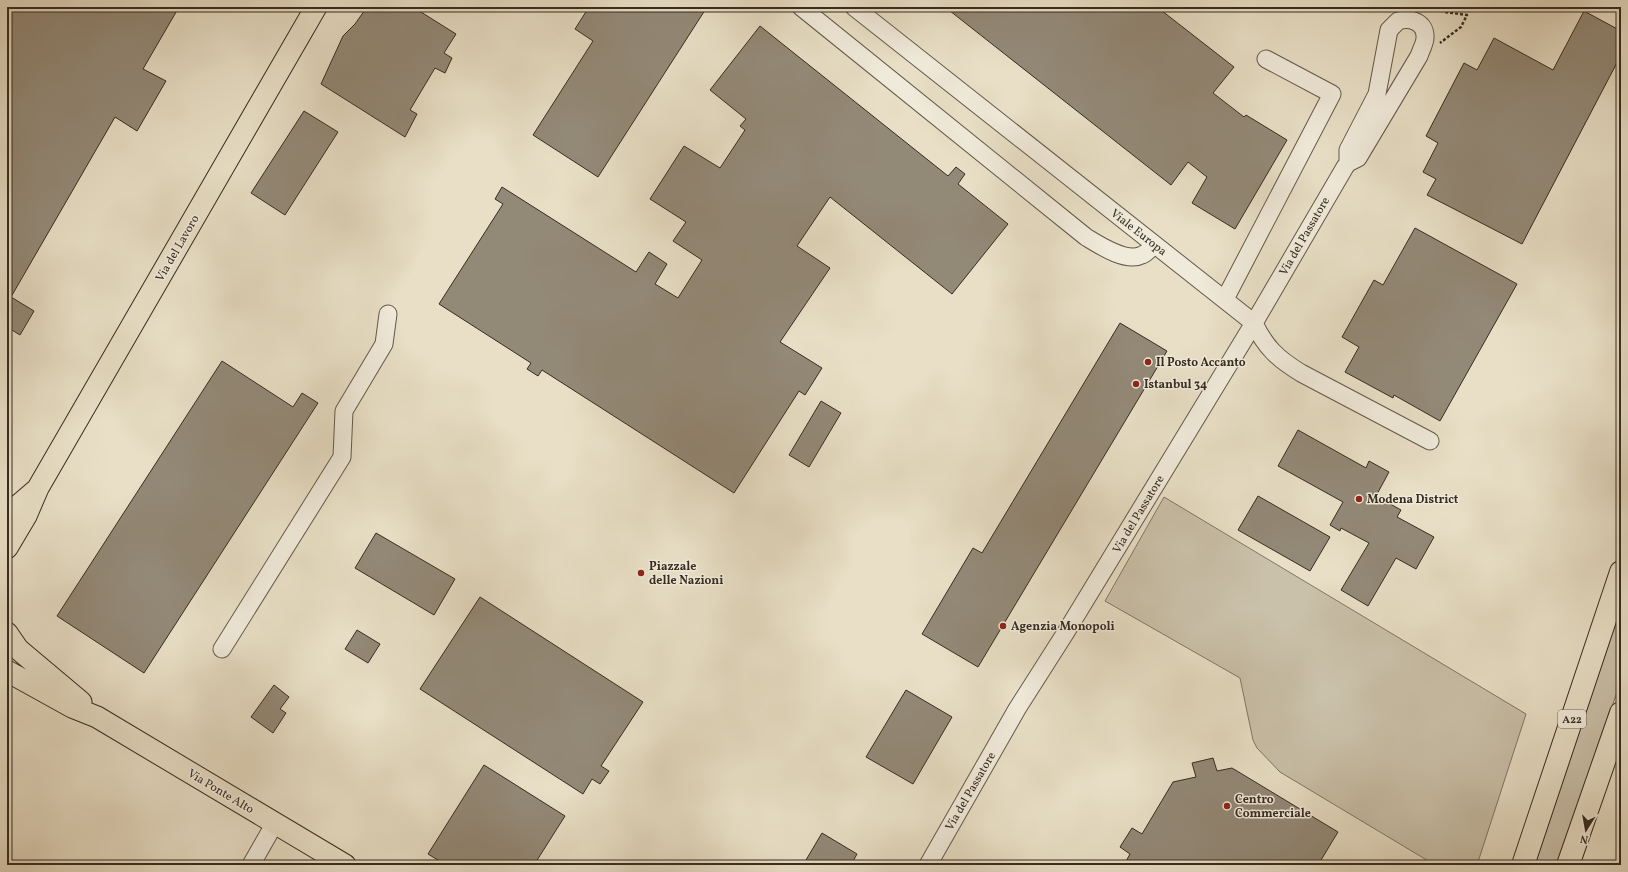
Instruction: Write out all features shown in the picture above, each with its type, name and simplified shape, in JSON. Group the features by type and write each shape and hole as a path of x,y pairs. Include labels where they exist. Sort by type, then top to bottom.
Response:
{"highway":[{"name":"A22","path":"1523,865 1621,572"},
{"path":"1568,865 1621,713"}],"main road":[{"name":"Via del Lavoro","path":"7,548 26,516 38,488 316,7"},
{"name":"Via del Lavoro","path":"7,512 14,509 38,488"},
{"name":"Via Ponte Alto","path":"7,633 18,649 76,697 97,717"},
{"name":"Via Ponte Alto","path":"7,671 72,707 97,717 345,865"}],"street":[{"path":"801,7 1086,237 1113,252 1137,257 1144,254 1154,244"},
{"name":"Viale Europa","path":"854,7 1254,323 1260,338 1266,346 1290,366 1430,441"},
{"name":"Via del Passatore","path":"928,865 1017,709 1066,632 1254,323 1348,163 1348,150 1377,94 1389,30 1398,21 1411,19 1422,27 1426,39 1419,56 1358,158 1348,163"},
{"path":"1225,300 1332,94 1266,59"},
{"path":"222,649 342,457 344,411 384,344 388,314"},
{"path":"251,865 275,823"}],"path":[{"path":"1419,56 1444,40 1461,26 1467,15 1445,12 1430,7"}],"shaded area":[{"path":"1164,497 1526,714 1477,865 1435,865 1280,772 1257,748 1253,740 1240,678 1105,601"},
{"path":"1621,606 1621,680 1559,865 1535,865"}],"building":[{"path":"7,7 179,7 143,69 166,81 137,131 115,117 11,297 34,311 20,335 7,327"},
{"path":"367,7 413,7 456,34 444,53 452,58 445,73 435,68 410,110 417,114 405,137 321,84 343,36 355,24"},
{"path":"589,7 707,7 598,177 533,135 593,41 575,29"},
{"path":"945,7 1157,7 1234,67 1213,93 1244,117 1246,115 1287,140 1235,229 1192,203 1207,177 1188,162 1171,185"},
{"path":"1584,11 1621,31 1621,55 1522,244 1427,195 1436,179 1423,172 1438,143 1426,136 1464,63 1477,70 1494,38 1553,70"},
{"path":"760,26 948,176 956,167 965,174 958,184 1008,224 952,294 830,197 797,246 830,268 780,342 822,368 805,395 799,391 734,493 542,370 538,376 527,369 531,363 439,304 503,204 495,199 502,187 636,272 649,252 667,264 655,284 678,298 702,260 673,241 686,222 650,199 684,146 720,168 745,130 740,126 746,119 710,90"},
{"path":"304,111 338,132 285,215 251,193"},
{"path":"1415,228 1517,284 1440,421 1394,395 1393,398 1345,372 1359,347 1342,337 1374,280 1383,285"},
{"path":"1120,323 1167,351 978,667 922,634 973,548 982,553"},
{"path":"222,361 293,407 302,393 318,403 144,673 57,616"},
{"path":"821,401 841,413 809,467 789,455"},
{"name":"Modena District","path":"1298,430 1366,468 1369,461 1389,472 1376,496 1401,510 1397,517 1434,537 1416,569 1396,558 1368,606 1341,590 1369,543 1341,528 1340,531 1330,525 1343,502 1278,466"},
{"path":"1258,496 1330,537 1310,571 1238,530"},
{"path":"376,533 455,579 434,615 355,568"},
{"path":"480,597 643,702 601,766 609,771 600,784 592,779 583,794 420,689"},
{"path":"357,630 380,644 368,663 345,649"},
{"path":"274,685 289,697 280,709 286,713 273,733 251,717"},
{"path":"906,690 952,717 913,784 866,757"},
{"name":"Centro Commerciale","path":"1213,758 1217,771 1232,768 1338,832 1318,865 1124,865 1130,854 1120,847 1132,828 1142,834 1173,782 1196,777 1192,763"},
{"path":"484,765 565,816 534,865 446,865 428,854"},
{"path":"822,833 857,854 851,865 803,865"}],"place":[{"name":"Il Posto Accanto","path":"1148,362"},
{"name":"Istanbul 34","path":"1136,384"},
{"name":"Modena District","path":"1359,499"},
{"name":"Piazzale delle Nazioni","path":"641,573"},
{"name":"Agenzia Monopoli","path":"1003,626"},
{"name":"Centro Commerciale","path":"1227,806"}]}
